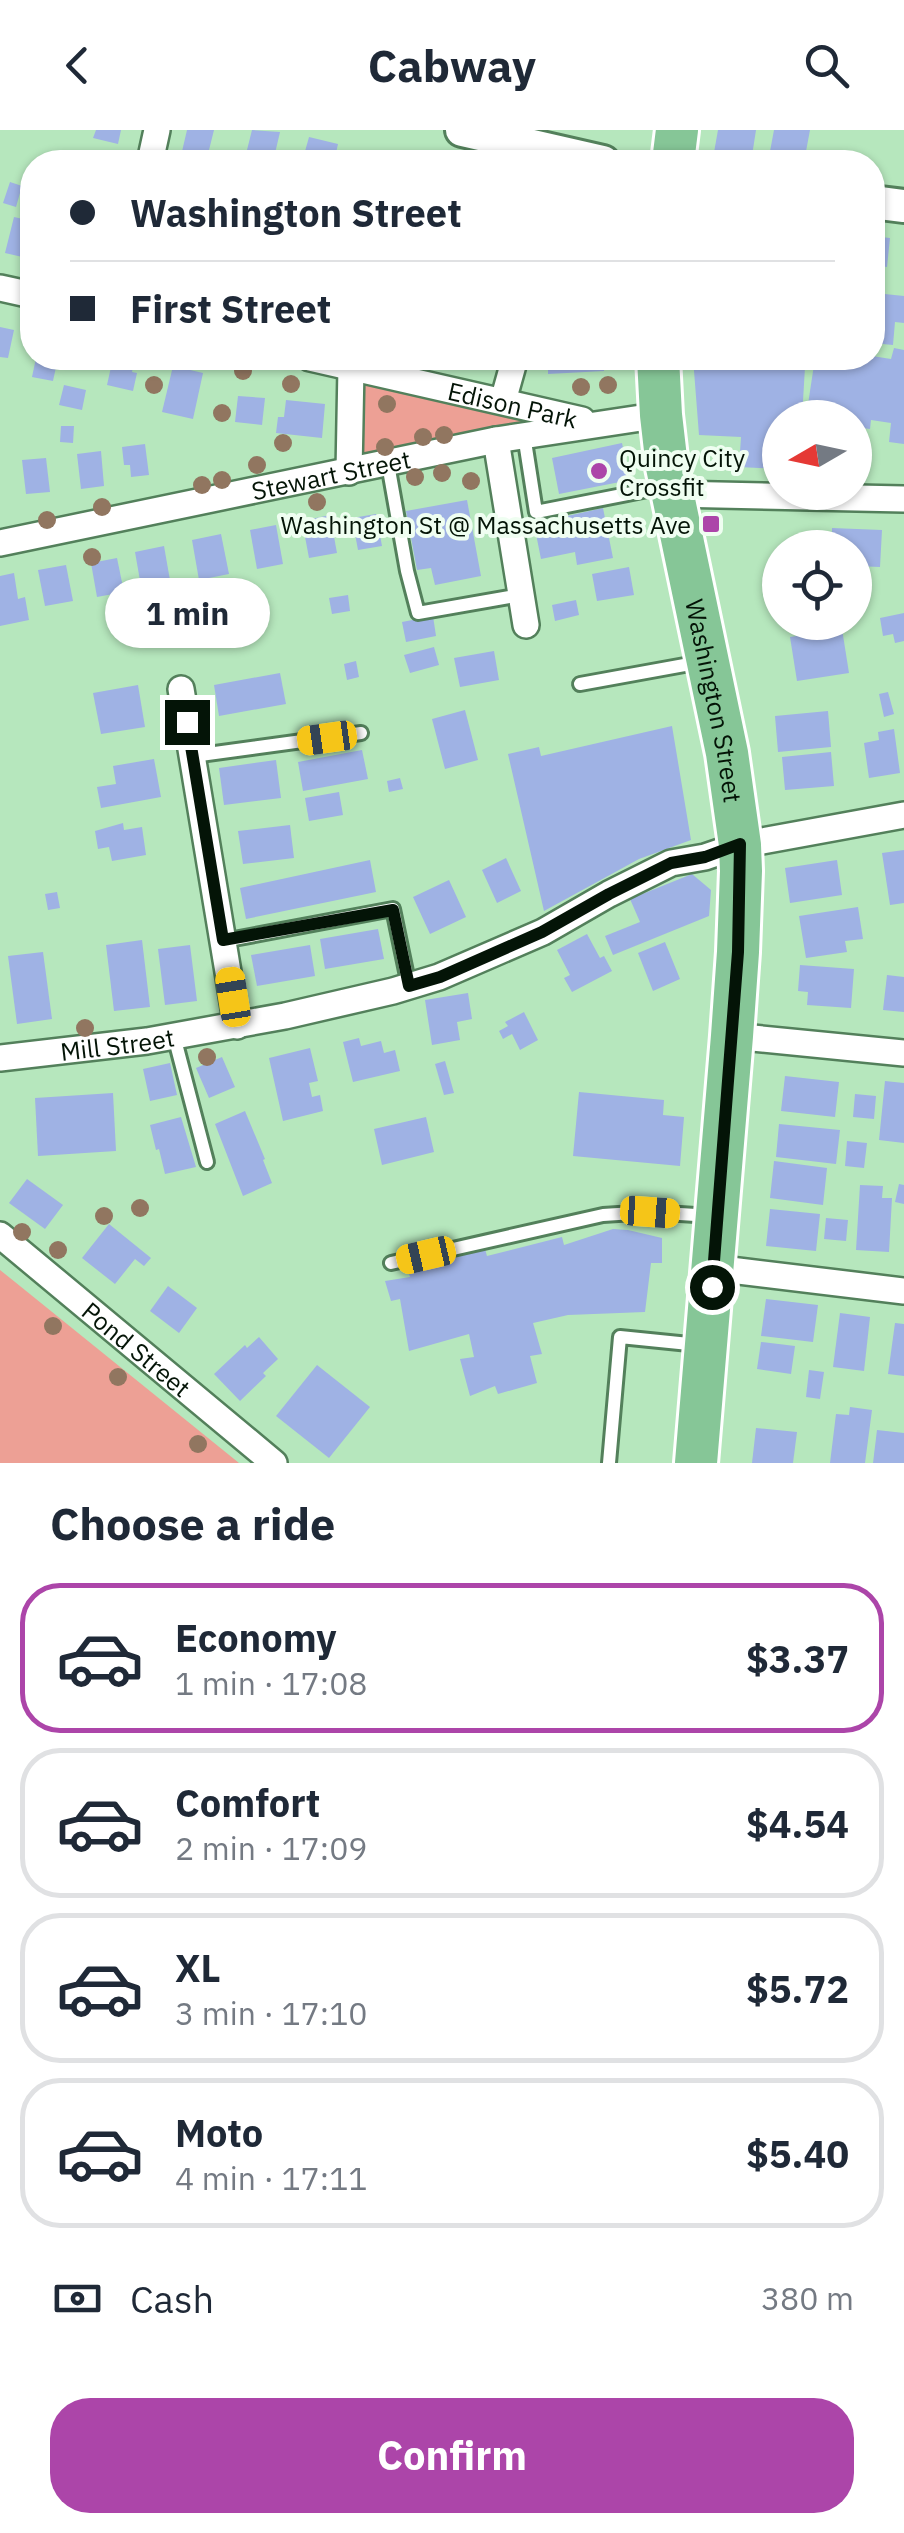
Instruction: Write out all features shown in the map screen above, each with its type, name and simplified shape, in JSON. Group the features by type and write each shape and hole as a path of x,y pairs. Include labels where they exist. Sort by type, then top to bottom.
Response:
{"main road":[{"name":"Washington Street","path":"658,370 660,415 672,490 727,753 740,844 732,1036 696,1463"}],"street":[{"path":"462,130 514,150"},
{"path":"349,472 351,370"},
{"name":"Edison Park","path":"364,370 597,424"},
{"path":"504,401 512,370"},
{"name":"Stewart Street","path":"0,543 496,440 660,415"},
{"path":"496,440 526,626"},
{"path":"672,490 904,499"},
{"path":"181,688 238,1026"},
{"name":"Mill Street","path":"0,1058 238,1026 409,986 440,977 542,932 671,863 705,857 740,844 904,815"},
{"path":"732,1036 904,1053"},
{"name":"Pond Street","path":"0,1235 274,1463"},
{"path":"714,1268 904,1292"}],"lane":[{"path":"524,435 536,512"},
{"path":"388,464 418,612 521,595"},
{"path":"508,516 672,490"},
{"path":"580,684 708,660"},
{"path":"192,756 361,733"},
{"path":"223,940 393,910 409,986"},
{"path":"174,1036 207,1162"},
{"path":"390,1263 602,1215 650,1212 718,1216"},
{"path":"609,1463 620,1337 706,1346"}],"shaded area":[{"path":"360,375 546,422 360,461"},
{"path":"0,1270 15,1282 239,1463 0,1463"}],"building":[{"path":"96,130 121,130 118,144 93,138"},
{"path":"187,130 214,130 209,150 182,150"},
{"path":"252,130 280,132 276,150 247,150"},
{"path":"718,130 756,130 753,150 714,150"},
{"path":"774,130 810,130 806,150 770,150"},
{"path":"309,137 338,144 337,150 305,150"},
{"path":"10,182 20,185 16,207 3,203"},
{"path":"14,217 20,218 20,256 5,253"},
{"path":"885,237 890,238 885,267"},
{"path":"885,294 904,296 904,323 895,322 893,345 885,344"},
{"path":"0,327 14,330 8,358 0,357"},
{"path":"894,348 904,350 904,444 889,442 891,423 872,420 872,400 809,400 813,370 885,370 885,358 891,359"},
{"path":"33,370 55,370 53,381 32,377"},
{"path":"110,370 137,373 133,391 107,385"},
{"path":"172,370 203,373 193,419 162,412"},
{"path":"548,370 604,370 604,371 548,374"},
{"path":"694,370 805,370 803,400 762,400 762,468 739,467 741,437 699,435"},
{"path":"64,385 86,390 82,410 59,405"},
{"path":"238,396 265,398 262,425 235,422"},
{"path":"286,400 325,404 322,438 276,433 278,417 284,417"},
{"path":"61,426 74,426 73,443 60,442"},
{"path":"622,443 630,480 559,494 552,458"},
{"path":"145,444 149,475 131,477 130,465 124,465 122,447"},
{"path":"101,451 104,486 81,489 77,454"},
{"path":"46,458 50,492 26,494 22,460"},
{"path":"467,500 481,576 435,585 431,568 417,570 406,511"},
{"path":"603,508 613,558 577,565 575,552 541,559 536,534 569,528 567,516"},
{"path":"376,514 382,546 358,550 352,518"},
{"path":"330,515 337,553 309,558 302,521"},
{"path":"276,525 283,564 257,569 250,530"},
{"path":"832,528 882,530 880,567 872,567 872,530"},
{"path":"221,534 229,574 199,580 192,540"},
{"path":"164,546 171,586 142,592 135,552"},
{"path":"117,558 124,592 97,597 91,563"},
{"path":"66,565 73,601 45,606 38,570"},
{"path":"629,567 634,595 597,601 592,574"},
{"path":"14,573 18,599 25,597 29,620 0,626 0,576"},
{"path":"242,587 246,611 227,614 223,589"},
{"path":"348,595 350,611 332,614 329,598"},
{"path":"576,600 579,615 555,621 552,605"},
{"path":"904,613 904,641 895,643 893,634 883,636 880,618"},
{"path":"433,616 436,636 406,642 402,622"},
{"path":"138,618 142,637 127,640 123,621"},
{"path":"790,640 844,640 849,673 797,681"},
{"path":"434,647 439,665 410,673 404,655"},
{"path":"494,651 499,680 460,687 454,658"},
{"path":"356,661 359,677 347,680 344,664"},
{"path":"280,673 286,704 219,716 214,685"},
{"path":"138,685 145,727 101,734 93,693"},
{"path":"888,692 894,714 884,717 879,694"},
{"path":"465,710 478,760 445,769 432,719"},
{"path":"828,711 831,747 778,752 775,716"},
{"path":"672,726 691,840 639,859 544,911 508,754 539,747 541,756"},
{"path":"894,729 900,773 869,778 864,743 879,740 878,732"},
{"path":"362,750 368,779 303,791 298,762"},
{"path":"831,752 834,786 785,790 782,757"},
{"path":"154,759 161,797 101,808 97,787 116,784 113,766"},
{"path":"276,760 281,798 224,805 219,768"},
{"path":"400,778 403,789 389,792 387,781"},
{"path":"339,792 343,815 309,821 305,798"},
{"path":"123,823 124,830 142,827 146,855 112,861 109,847 98,849 95,831"},
{"path":"290,825 294,858 243,864 238,831"},
{"path":"904,850 904,903 890,905 882,853"},
{"path":"506,858 521,891 497,903 482,870"},
{"path":"370,860 376,892 246,919 240,888"},
{"path":"837,860 842,895 790,903 785,868"},
{"path":"692,874 711,890 709,916 613,955 605,936 640,922 630,899"},
{"path":"449,880 466,917 430,934 413,897"},
{"path":"57,892 60,908 48,910 45,894"},
{"path":"858,907 863,939 845,941 847,952 806,958 799,916"},
{"path":"378,929 384,959 325,969 320,939"},
{"path":"587,934 612,971 572,992 564,978 570,975 557,950"},
{"path":"142,940 150,1007 114,1011 106,945"},
{"path":"665,942 680,979 653,991 638,953"},
{"path":"190,945 197,1001 165,1005 158,949"},
{"path":"310,945 315,976 257,986 251,955"},
{"path":"43,952 52,1019 17,1024 8,956"},
{"path":"800,965 854,969 851,1008 807,1005 808,992 798,991"},
{"path":"887,975 904,977 904,1012 883,1010"},
{"path":"468,993 472,1019 457,1022 460,1040 432,1045 425,1000"},
{"path":"524,1012 538,1040 520,1050 512,1034 503,1039 499,1031 508,1026 505,1022"},
{"path":"359,1038 361,1046 381,1041 384,1053 395,1050 400,1071 353,1082 343,1042"},
{"path":"310,1048 318,1081 309,1083 312,1097 320,1095 323,1111 283,1121 269,1058"},
{"path":"222,1057 235,1087 209,1098 196,1068"},
{"path":"445,1061 454,1093 444,1095 435,1064"},
{"path":"170,1063 177,1095 150,1101 143,1069"},
{"path":"785,1076 839,1082 835,1117 781,1111"},
{"path":"885,1081 904,1083 904,1143 879,1140"},
{"path":"579,1092 664,1100 663,1115 684,1117 680,1166 573,1156"},
{"path":"113,1093 116,1151 38,1156 35,1098"},
{"path":"855,1094 876,1096 874,1119 853,1117"},
{"path":"245,1111 272,1183 243,1196 215,1124"},
{"path":"181,1117 196,1167 165,1174 150,1125"},
{"path":"426,1117 434,1152 382,1165 374,1129"},
{"path":"779,1124 840,1130 836,1164 776,1157"},
{"path":"847,1141 867,1143 864,1168 845,1166"},
{"path":"774,1161 827,1168 823,1205 770,1198"},
{"path":"27,1179 63,1205 45,1229 9,1203"},
{"path":"899,1184 904,1185 904,1204 895,1202"},
{"path":"860,1185 883,1186 882,1198 892,1198 889,1252 856,1250"},
{"path":"770,1209 820,1214 816,1251 766,1246"},
{"path":"826,1218 848,1220 846,1241 824,1239"},
{"path":"109,1224 151,1258 144,1266 135,1259 115,1284 82,1258"},
{"path":"613,1229 662,1238 662,1263 651,1263 645,1312 568,1315 533,1323 542,1354 530,1356 537,1383 498,1394 495,1386 470,1396 460,1359 474,1357 469,1334 409,1351 400,1299 391,1301 385,1281 410,1277 407,1268 485,1249 487,1256 562,1237 564,1245"},
{"path":"168,1286 197,1308 179,1333 150,1311"},
{"path":"766,1299 818,1305 813,1342 761,1336"},
{"path":"840,1313 870,1317 864,1371 833,1367"},
{"path":"895,1323 904,1324 904,1376 888,1374"},
{"path":"259,1337 278,1359 240,1401 214,1374"},
{"path":"761,1342 795,1346 791,1374 757,1369"},
{"path":"317,1365 370,1407 329,1458 276,1416"},
{"path":"809,1370 824,1372 820,1399 806,1397"},
{"path":"850,1407 872,1410 865,1463 830,1463 836,1414 849,1415"},
{"path":"756,1428 797,1432 793,1463 752,1463"},
{"path":"877,1430 904,1433 904,1463 873,1463"}],"place":[{"name":"Quincy City Crossfit","path":"599,471"},
{"name":"Washington St @ Massachusetts Ave","path":"711,524"}],"route":[{"path":"187,722 223,940 393,910 409,986 440,977 542,932 671,863 705,857 740,844 738,952 712,1287"}]}
